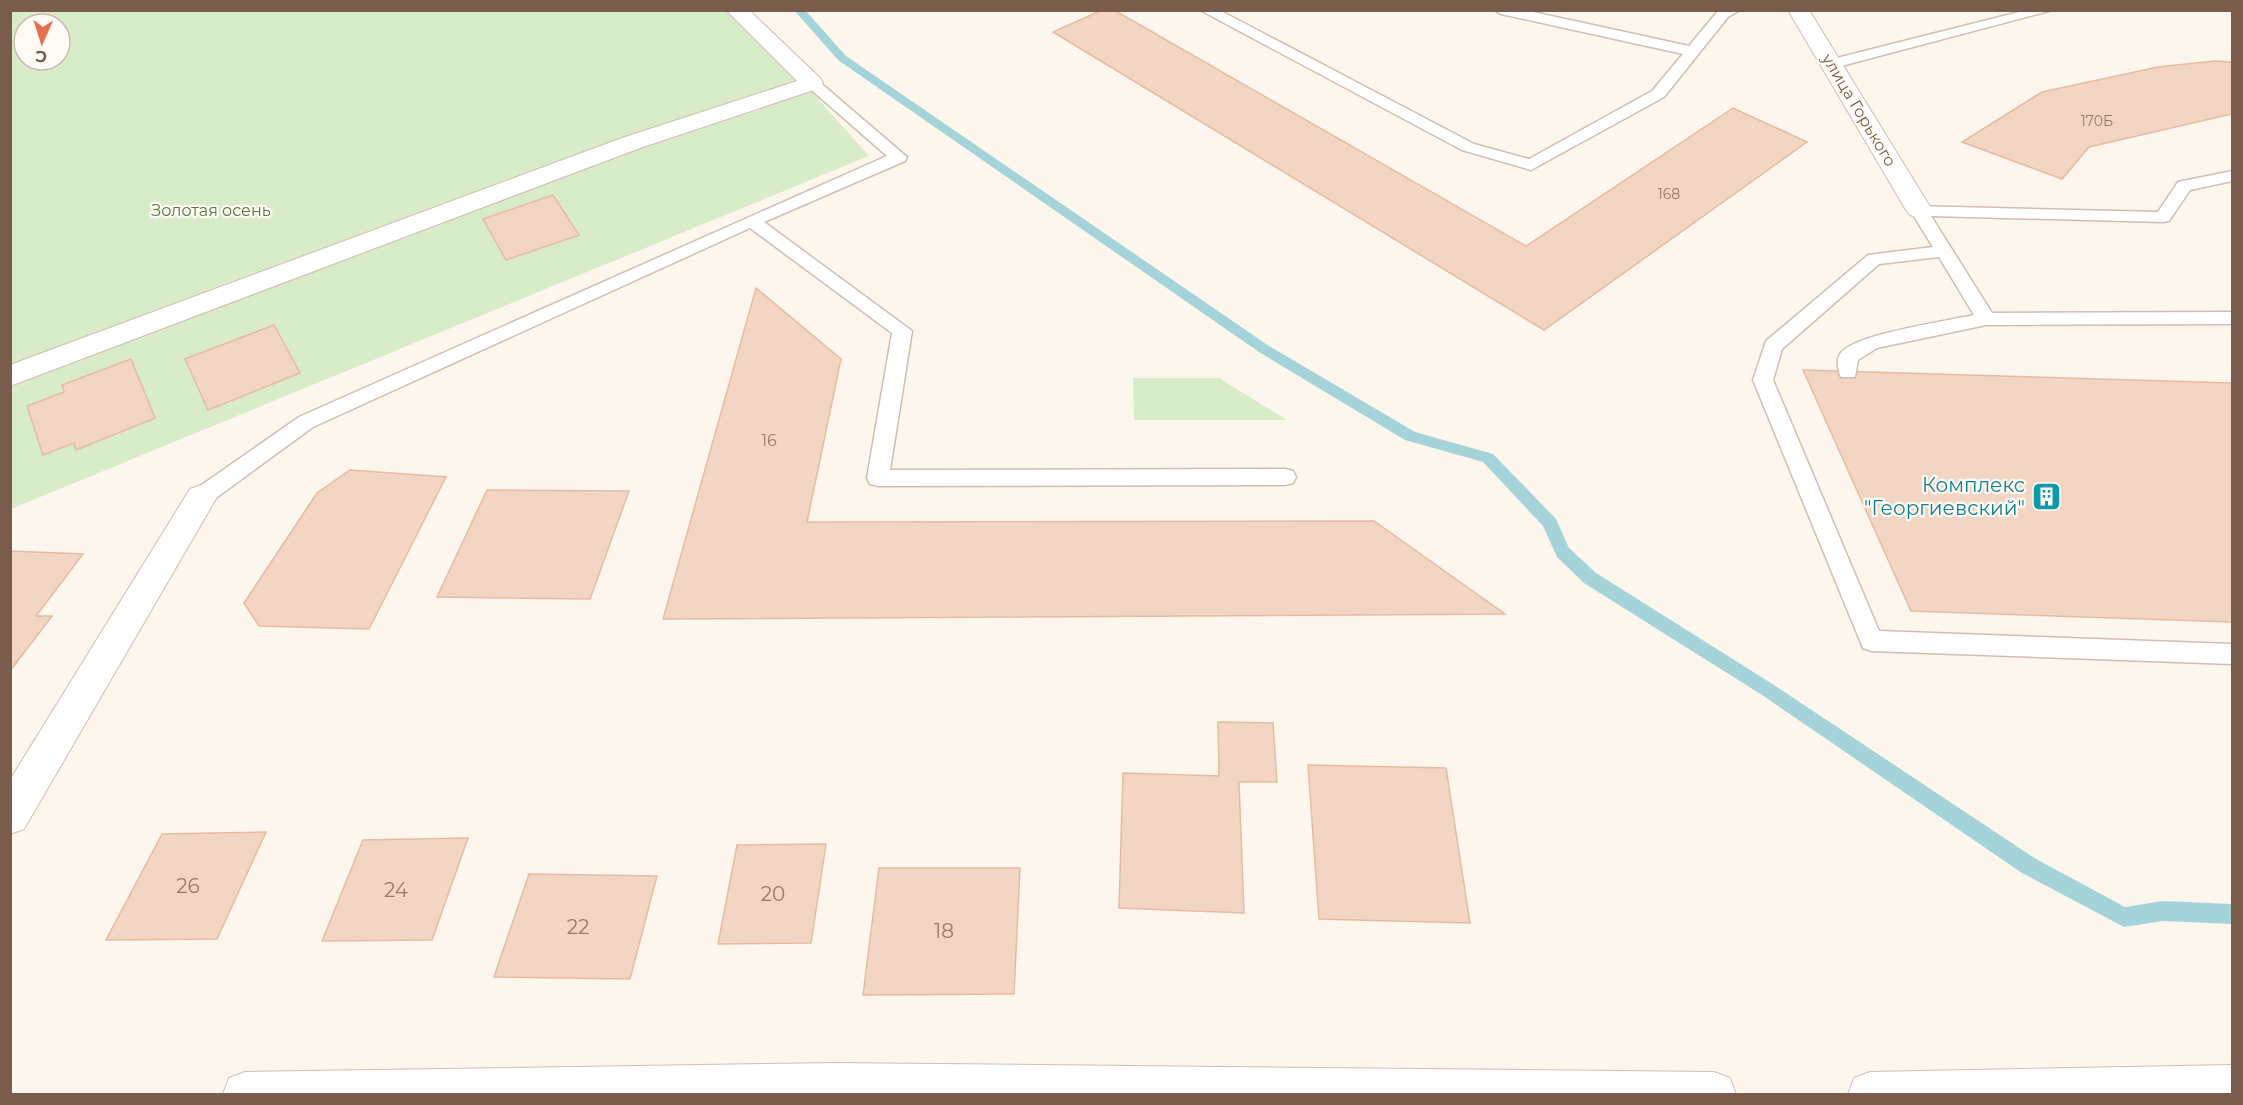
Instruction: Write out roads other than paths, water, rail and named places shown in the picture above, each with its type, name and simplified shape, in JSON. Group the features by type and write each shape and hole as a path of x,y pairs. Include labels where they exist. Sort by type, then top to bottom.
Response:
{"street":[{"path":"10,376 631,142 812,84 736,10"},
{"name":"улица Горького","path":"1798,10 1919,210"},
{"path":"10,816 201,497"},
{"path":"245,1095 835,1085 1714,1095"},
{"path":"1870,1095 2232,1087"}],"lane":[{"path":"1207,10 1468,147 1531,165 1658,94 1726,12"},
{"path":"1501,10 1692,51"},
{"path":"1704,10 1726,12"},
{"path":"1830,64 2046,10"},
{"path":"201,497 306,422 899,157 812,84"},
{"path":"1919,210 2163,217 2184,186 2232,176"},
{"path":"1919,210 1986,319"},
{"path":"752,221 902,331 879,478 1285,477"},
{"path":"1944,251 1874,259 1773,346 1763,380 1871,641 2232,654"},
{"path":"1848,372 1848,357 1871,343 1986,319 2232,318"}],"waterway":[{"path":"799,10 842,58 1264,349 1410,436 1488,458 1550,523 1563,552 1590,578 1768,690 2029,866 2124,917 2163,911 2232,914"}],"place":[{"name":"Комплекс \"Георгиевский\"","path":"2046,497"}],"park label":[{"name":"Золотая осень","path":"211,210"}]}
